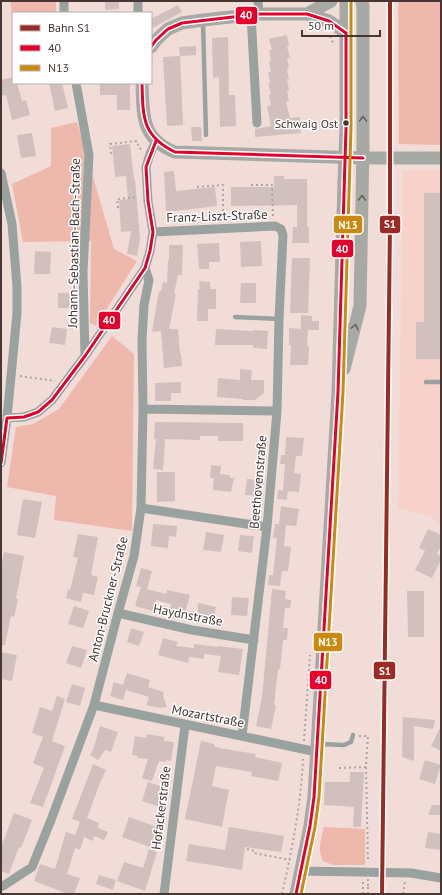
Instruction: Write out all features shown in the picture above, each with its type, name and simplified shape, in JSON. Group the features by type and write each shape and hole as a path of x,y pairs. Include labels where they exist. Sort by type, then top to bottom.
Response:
{"main road":[{"path":"307,14 331,1"},
{"path":"296,894 310,826 314,797 338,392 346,128 346,1"},
{"path":"338,392 360,306 363,158 362,1"},
{"path":"152,51 162,34 175,26 256,10 307,14 329,21 346,33"},
{"path":"142,84 143,114 145,123 156,141 162,146 175,152 363,158 441,158"}],"street":[{"path":"64,1 64,12"},
{"path":"138,1 138,12"},
{"path":"256,10 257,123"},
{"name":"Johann-Sebastian-Bach-Straße","path":"76,84 89,155 83,272 85,356"},
{"path":"7,418 24,417 38,412 52,400 85,356 145,268 153,232 146,167 156,141"},
{"path":"1,173 12,224 17,287 17,313 1,463"},
{"name":"Franz-Liszt-Straße","path":"153,232 224,228 277,228"},
{"name":"Beethovenstraße","path":"242,736 267,527 277,411 283,235 277,228"},
{"name":"Anton-Bruckner-Straße","path":"3,886 32,867 51,820 94,705 134,556 141,508 143,409 142,340 144,305 149,280 145,268"},
{"path":"143,409 277,411"},
{"path":"141,508 267,527"},
{"name":"Haydnstraße","path":"118,613 192,630 254,640"},
{"name":"Mozartstraße","path":"94,705 304,750 317,748"},
{"name":"Hofackerstraße","path":"164,894 185,725"},
{"path":"302,866 411,873 441,878"}],"lane":[{"path":"203,20 206,135"},
{"path":"235,317 279,319"},
{"path":"426,382 441,382"},
{"path":"317,748 344,745 351,742 353,735"}],"path":[{"path":"111,154 110,144 137,141 139,148 150,154"},
{"path":"197,187 222,185 224,228"},
{"path":"251,185 272,185 277,228"},
{"path":"118,208 117,199 148,196"},
{"path":"11,375 66,382"},
{"path":"282,894 290,860 302,777 310,654"},
{"path":"353,735 368,736 366,767 368,894"},
{"path":"339,768 366,767"},
{"path":"247,850 254,851 254,853 290,860 302,866"},
{"path":"403,894 405,886"},
{"path":"363,888 363,894"}],"shaded area":[{"path":"10,1 56,1 56,12 12,12 12,14"},
{"path":"398,1 441,1 441,145 399,144"},
{"path":"77,122 114,249 137,261 96,326 90,323 91,241 23,242 12,184 51,166 51,128"},
{"path":"403,170 441,170 441,526 431,516 398,508"},
{"path":"112,336 134,354 132,531 54,520 56,496 7,487 16,427 33,424 59,409"},
{"path":"324,827 365,829 365,865 333,865 323,861 320,848"}],"building":[{"path":"105,1 119,1 119,9 105,10"},
{"path":"178,5 182,12 152,28 152,18"},
{"path":"287,35 289,46 287,47 290,58 287,58 289,68 287,69 289,79 287,79 289,90 287,91 289,101 286,102 290,118 300,117 301,133 255,137 255,129 271,126 267,106 271,105 268,72 271,72 269,50 272,50 269,39"},
{"path":"228,37 229,95 235,95 236,126 220,127 219,77 213,78 212,38"},
{"path":"196,46 196,55 180,56 179,47"},
{"path":"180,56 183,125 167,126 163,57"},
{"path":"12,77 12,84 17,84 22,101 26,100 30,115 12,120 6,95 1,96 1,80"},
{"path":"49,84 62,84 68,108 55,111"},
{"path":"100,84 130,84 130,110 117,110 117,95 100,95"},
{"path":"191,127 201,127 202,141 192,141"},
{"path":"32,133 36,156 21,158 17,135"},
{"path":"130,144 135,179 140,239 137,256 127,254 131,231 121,232 119,200 128,199 126,176 115,177 112,146"},
{"path":"174,171 176,191 215,187 217,206 166,212 164,172"},
{"path":"274,176 284,176 284,179 307,179 307,227 309,227 309,243 292,243 293,227 297,227 297,205 231,206 231,187 274,187"},
{"path":"424,193 441,193 441,359 416,359 416,322 424,322"},
{"path":"261,241 262,266 241,267 240,242"},
{"path":"219,243 220,262 209,262 209,269 199,269 197,244"},
{"path":"169,245 183,245 182,275 178,275 169,329 178,329 182,366 164,368 161,331 152,332 159,291 161,291 163,282 167,283"},
{"path":"35,251 51,252 50,274 34,274"},
{"path":"292,258 310,258 308,313 290,313"},
{"path":"199,281 210,282 210,289 216,289 216,309 208,309 208,321 197,321 198,289 200,289"},
{"path":"241,283 256,283 256,303 240,303"},
{"path":"58,293 73,293 72,308 58,308"},
{"path":"301,315 312,316 312,321 319,321 319,330 308,330 308,365 290,365 291,345 289,345 289,328 301,329"},
{"path":"52,327 67,329 65,345 49,343"},
{"path":"216,329 268,331 267,349 253,348 253,345 215,345"},
{"path":"240,369 252,370 251,380 264,380 264,393 255,400 217,397 218,378 240,380"},
{"path":"181,382 181,393 171,393 171,401 155,401 155,383"},
{"path":"155,422 243,423 243,441 218,441 218,436 200,436 200,440 165,439 163,470 153,469 156,439 154,439"},
{"path":"286,437 304,438 302,456 296,456 294,473 301,474 299,492 283,491 285,464 280,464 281,455 285,455"},
{"path":"211,465 221,466 220,474 230,475 230,478 234,478 231,492 213,490 214,478 210,478"},
{"path":"157,472 175,472 175,501 157,502"},
{"path":"247,479 258,480 257,496 245,495"},
{"path":"278,490 288,491 287,500 277,499"},
{"path":"23,499 42,502 35,538 17,535"},
{"path":"281,506 299,509 296,526 286,525 284,546 291,547 288,571 282,571 280,586 268,585 269,575 273,575 277,538 273,538 275,524 279,524"},
{"path":"153,524 177,526 176,537 169,536 168,548 151,546"},
{"path":"428,529 441,535 441,546 437,554 441,556 441,560 432,578 415,570 425,551 419,548"},
{"path":"206,532 224,535 221,552 203,550"},
{"path":"78,534 98,537 91,575 98,577 94,595 83,593 81,602 66,598 68,589 70,590 78,558 73,557"},
{"path":"240,535 254,536 252,553 238,551"},
{"path":"4,552 24,556 14,617 11,616 5,645 1,645 1,567"},
{"path":"141,568 152,571 147,589 166,594 167,590 190,595 184,617 169,613 171,604 156,600 153,611 135,606 141,587 136,586"},
{"path":"272,589 286,591 285,599 291,600 290,608 285,608 283,628 288,628 287,640 283,640 274,705 276,705 271,729 256,726 262,697"},
{"path":"407,591 424,591 424,637 408,637"},
{"path":"232,597 249,598 247,616 231,615"},
{"path":"198,603 216,607 213,622 197,618"},
{"path":"74,606 89,611 83,628 68,624"},
{"path":"131,628 144,632 139,646 127,642"},
{"path":"163,638 178,642 176,646 194,648 194,644 243,649 239,675 218,672 221,656 204,654 204,659 189,657 188,663 158,655"},
{"path":"72,646 87,650 81,668 66,663"},
{"path":"1,652 17,655 12,681 1,679"},
{"path":"127,673 150,680 148,687 164,692 163,696 167,707 160,708 146,705 149,697 126,690 123,700 110,696 114,682 123,685"},
{"path":"72,684 85,688 80,706 66,702"},
{"path":"57,696 65,699 52,741 65,746 43,807 30,803 44,768 33,763 43,737 32,733 40,707 52,711"},
{"path":"403,717 435,720 433,729 414,726 414,761 402,757"},
{"path":"100,726 118,732 111,752 105,750 98,760 90,755 93,750"},
{"path":"441,726 441,751 431,746"},
{"path":"147,734 164,737 164,741 174,742 171,761 159,761 152,781 142,778 148,759 137,758 138,756 132,755 135,736 146,738"},
{"path":"201,741 214,744 214,746 219,748 256,754 255,757 282,763 278,781 251,776 252,772 216,766 212,786 229,790 222,827 185,819"},
{"path":"425,760 441,765 435,784 419,779"},
{"path":"93,764 106,770 87,818 99,823 98,828 108,832 104,840 94,836 93,841 84,837 80,850 75,848 67,874 80,878 74,894 68,894 34,881 40,864 55,869 66,832 75,835 80,822 72,819"},
{"path":"350,772 364,772 361,827 353,827 354,807 324,805 325,782 350,782"},
{"path":"148,782 166,788 160,807 142,801"},
{"path":"432,805 441,805 441,815 428,815"},
{"path":"14,813 32,820 21,848 19,847 9,874 1,871 1,847"},
{"path":"129,817 157,827 150,847 122,837"},
{"path":"229,827 284,836 281,852 245,847 242,870 186,861 189,844 225,850"},
{"path":"428,832 441,834 441,850 425,848"},
{"path":"149,849 157,852 145,891 117,881 124,862 143,868"},
{"path":"99,875 116,880 113,890 96,884"}],"rail line":[{"name":"S1","path":"382,894 390,224 390,1"}],"transit line":[{"name":"N13","path":"301,894 315,827 319,797 343,392 351,128 351,1"},
{"name":"40","path":"152,46 168,29 182,23 259,14 307,14 329,21 346,33"},
{"name":"40","path":"296,894 310,826 314,797 338,392 346,128 346,33"},
{"name":"40","path":"142,84 143,106 146,124 156,139 164,146 175,152 363,158"},
{"name":"40","path":"1,463 7,418 24,417 38,412 52,400 85,356 145,268 153,232 148,201 146,167 156,141"}],"place":[{"name":"Schwaig Ost","path":"346,123"}]}
